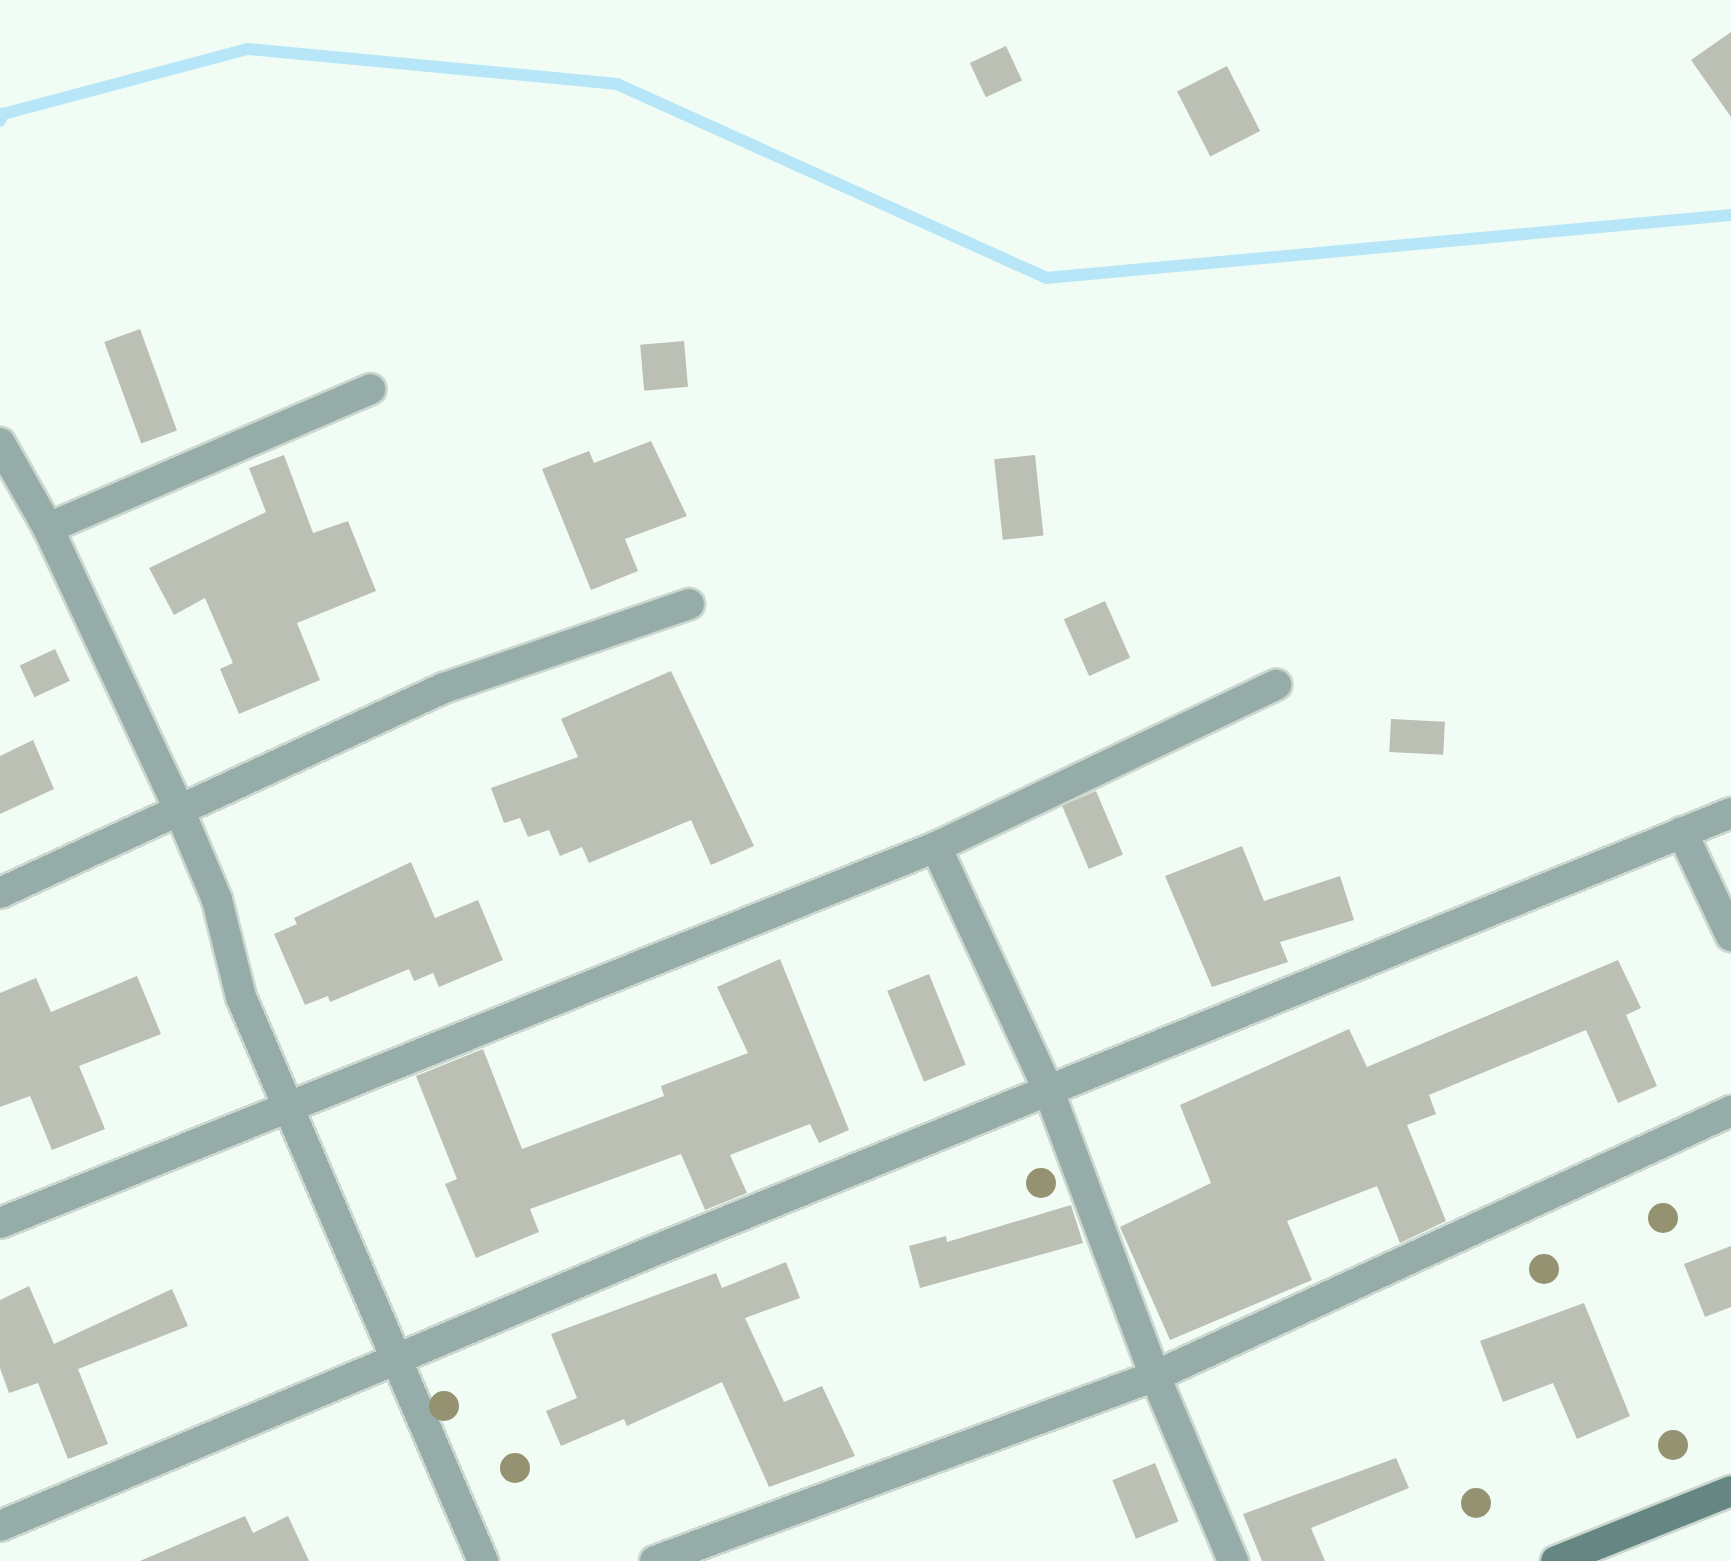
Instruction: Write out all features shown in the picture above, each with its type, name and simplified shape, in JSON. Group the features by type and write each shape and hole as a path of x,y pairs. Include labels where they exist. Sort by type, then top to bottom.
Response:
{"street":[{"path":"48,528 370,389"},
{"path":"0,443 48,528 178,807 216,900 241,997 402,1362 483,1561"},
{"path":"0,894 178,807 444,688 689,604"},
{"path":"0,1224 936,847 1276,685"},
{"path":"0,1526 402,1362 646,1254 1050,1094 1294,988 1731,813"},
{"path":"1682,832 1731,936"},
{"path":"936,847 1050,1094 1155,1376 1233,1561"},
{"path":"655,1561 1155,1376 1731,1111"},
{"path":"1556,1561 1731,1491"}],"building":[{"path":"1731,32 1731,117 1691,60"},
{"path":"1006,46 1022,80 986,97 970,63"},
{"path":"1227,66 1260,131 1210,156 1177,91"},
{"path":"140,329 177,430 141,443 104,342"},
{"path":"684,341 688,387 644,391 640,345"},
{"path":"651,441 687,516 625,539 638,571 591,590 542,469 589,451 594,463"},
{"path":"284,455 313,533 348,521 376,591 297,623 320,680 239,714 220,669 233,663 205,598 174,615 149,568 266,512 249,468"},
{"path":"1035,455 1043,536 1003,540 994,459"},
{"path":"1105,601 1130,658 1089,676 1064,619"},
{"path":"55,649 70,681 34,697 20,665"},
{"path":"671,671 754,846 711,865 691,820 589,863 582,847 560,856 549,830 528,837 520,818 504,823 491,788 578,757 561,719"},
{"path":"1391,719 1445,722 1443,755 1389,752"},
{"path":"33,740 54,789 0,814 0,756"},
{"path":"1096,791 1123,855 1089,869 1062,805"},
{"path":"1242,846 1264,901 1340,876 1354,920 1280,942 1288,962 1212,987 1165,876"},
{"path":"411,862 435,918 478,900 503,960 439,987 433,973 414,981 409,969 330,1002 328,996 305,1005 274,934 297,924 294,918"},
{"path":"780,959 849,1130 819,1143 810,1124 730,1155 747,1193 705,1210 681,1154 530,1209 539,1232 476,1258 445,1184 457,1179 416,1076 483,1049 522,1149 664,1096 661,1086 748,1053 717,987"},
{"path":"1618,960 1641,1008 1626,1015 1657,1086 1618,1103 1586,1030 1429,1095 1436,1114 1407,1125 1446,1221 1400,1243 1377,1186 1287,1221 1312,1280 1170,1340 1120,1227 1211,1183 1180,1105 1349,1029 1367,1067"},
{"path":"929,974 966,1065 924,1082 887,991"},
{"path":"137,976 161,1034 79,1066 105,1129 52,1150 30,1096 0,1107 0,993 36,978 51,1012"},
{"path":"1071,1205 1083,1243 920,1288 909,1246 946,1236 947,1242"},
{"path":"1731,1246 1731,1307 1705,1317 1684,1264"},
{"path":"786,1262 800,1298 745,1318 784,1402 822,1386 855,1456 769,1487 722,1382 627,1426 624,1419 561,1446 546,1411 577,1398 551,1334 716,1273 722,1288"},
{"path":"29,1286 54,1344 172,1289 188,1326 78,1369 108,1444 68,1459 38,1383 9,1393 0,1368 0,1300"},
{"path":"1584,1303 1630,1416 1577,1439 1553,1383 1503,1402 1480,1341"},
{"path":"1396,1458 1409,1488 1311,1528 1325,1561 1262,1561 1243,1514"},
{"path":"1155,1463 1179,1521 1136,1539 1112,1480"},
{"path":"245,1516 253,1533 288,1516 309,1561 140,1561"}],"waterway":[{"path":"0,121 3,114 248,49 617,84 1046,278 1731,215"}]}
